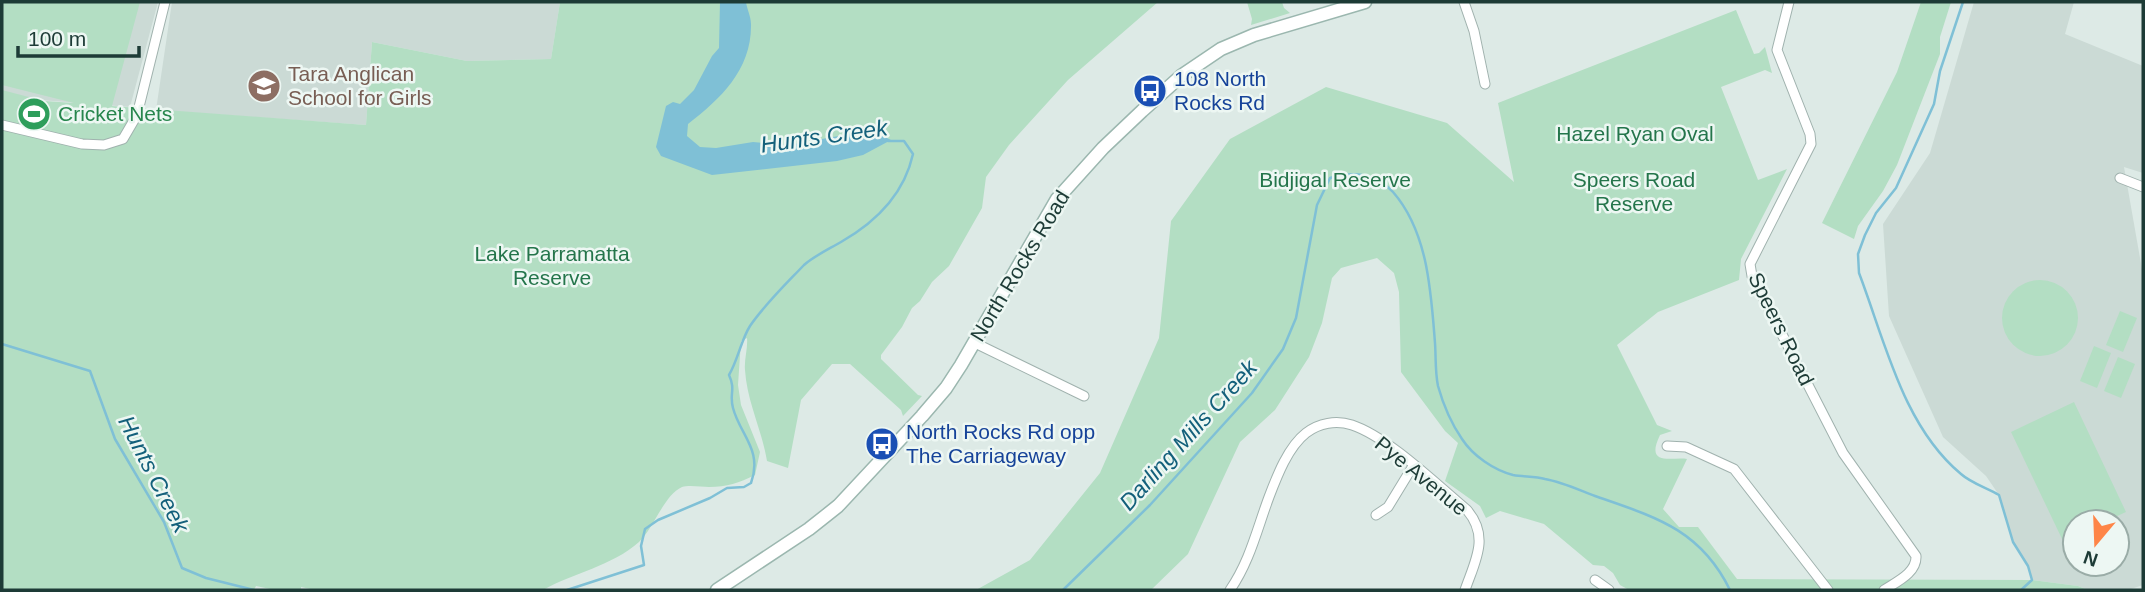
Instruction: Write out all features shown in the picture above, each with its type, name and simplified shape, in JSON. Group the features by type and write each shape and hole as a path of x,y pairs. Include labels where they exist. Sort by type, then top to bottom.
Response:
{"main road":[{"name":"North Rocks Road","path":"717,590 809,529 838,506 946,388 975,343 1057,199 1113,138 1181,76 1210,55 1246,38 1365,2"}],"street":[{"path":"2,125 82,144 104,145 123,139 135,121 164,2"},
{"path":"1464,2 1474,31 1485,84"},
{"name":"Speers Road","path":"1789,2 1777,50 1810,134 1811,144 1751,264 1752,276 1843,453 1916,556 1917,562 1912,570 1884,590"},
{"path":"2120,178 2143,187"},
{"path":"975,343 1084,396"},
{"name":"Pye Avenue","path":"1230,590 1252,551 1279,472 1296,443 1305,434 1327,424 1350,424 1391,448 1467,510 1475,520 1480,541 1465,590"},
{"path":"1667,446 1686,447 1734,469 1828,590"},
{"path":"1376,514 1388,507 1413,466"},
{"path":"1595,580 1609,590"}],"shaded area":[{"path":"2,2 158,2 130,107 2,97"},
{"name":"Tara Anglican School for Girls","path":"172,2 560,2 551,59 467,61 372,42 366,125 156,110"},
{"path":"1974,2 2074,2 2065,34 2143,66 2143,173 2124,167 2143,275 2143,585 2128,590 2088,590 2078,586 2032,580 2028,565 2013,542 1999,495 1986,476 1943,437 1889,316 1883,224 1930,153"}],"green space":[{"name":"Lake Parramatta Reserve","path":"2,2 140,2 112,106 366,125 372,42 467,61 551,59 560,2 1158,2 1068,80 1009,145 986,177 982,208 949,266 932,282 912,308 902,327 881,355 881,359 922,396 903,416 901,410 850,364 832,364 801,400 788,468 767,461 746,382 747,338 741,341 738,385 741,405 760,452 755,475 715,487 682,487 664,504 639,542 605,563 543,590 315,590 301,587 301,590 275,590 256,586 254,590 2,590 2,90 44,101 74,103 2,85"},
{"path":"1247,2 1282,2 1290,13 1251,25"},
{"path":"1921,2 1951,2 1940,37 1940,54 1897,165 1883,191 1858,226 1854,239 1822,223 1897,72"},
{"name":"Bidjigal Reserve","path":"1736,10 1754,54 1765,47 1772,73 1765,70 1721,87 1758,180 1787,169 1741,259 1739,280 1658,312 1617,345 1657,425 1672,431 1660,435 1656,445 1658,456 1687,459 1663,509 1679,527 1698,527 1737,579 2032,580 2078,586 2088,590 1629,590 1620,585 1613,573 1604,566 1593,565 1544,524 1500,511 1486,518 1480,506 1445,481 1458,443 1445,431 1401,372 1399,292 1394,273 1377,258 1341,268 1332,278 1322,323 1309,357 1275,410 1240,442 1188,554 1151,590 976,590 1030,560 1100,473 1159,338 1171,221 1230,139 1326,87 1447,123 1514,182 1498,103"},
{"path":"2040,280 2054,283 2067,291 2075,304 2078,318 2075,332 2067,345 2054,353 2040,356 2026,353 2013,345 2005,332 2002,318 2005,304 2013,291 2026,283"},
{"path":"2120,311 2137,318 2123,352 2106,345"},
{"path":"2094,346 2111,353 2097,388 2080,381"},
{"path":"2118,357 2135,364 2121,398 2104,391"},
{"path":"2074,402 2124,508 2061,508 2061,537 2011,432"}],"water":[{"path":"720,2 746,2 751,21 750,40 740,69 732,82 712,104 688,124 687,136 700,147 716,148 753,142 788,145 850,134 879,134 891,140 863,155 837,161 712,175 661,156 656,147 666,106 673,102 680,104 694,90 719,48"}],"waterway":[{"name":"Darling Mills Creek","path":"1963,2 1940,71 1934,104 1896,188 1876,213 1865,235 1858,254 1859,273 1898,381 1924,432 1961,474 1999,495 2013,542 2028,566 2032,580 2021,590"},
{"name":"Hunts Creek","path":"567,590 644,565 641,546 645,529 658,520 727,488 744,487 751,483 754,461 733,408 729,375 744,337 762,310 804,265 866,226 887,206 903,182 913,154 904,141 888,141"},
{"name":"Darling Mills Creek","path":"1063,590 1150,505 1252,393 1283,349 1296,318 1317,205 1330,178 1356,174 1371,177 1393,192 1414,225 1426,263 1429,283 1438,386 1451,420 1472,451 1484,462 1506,473 1564,484 1674,528 1705,553 1730,590"},
{"name":"Hunts Creek","path":"2,344 90,371 115,439 164,522 182,568 206,578 254,590"}],"place":[{"name":"Tara Anglican School for Girls","path":"264,86"},
{"name":"108 North Rocks Rd","path":"1150,91"},
{"name":"Cricket Nets","path":"34,114"},
{"name":"North Rocks Rd opp The Carriageway","path":"882,444"}],"park label":[{"name":"Hazel Ryan Oval","path":"1635,134"},
{"name":"Speers Road Reserve","path":"1634,192"}]}
